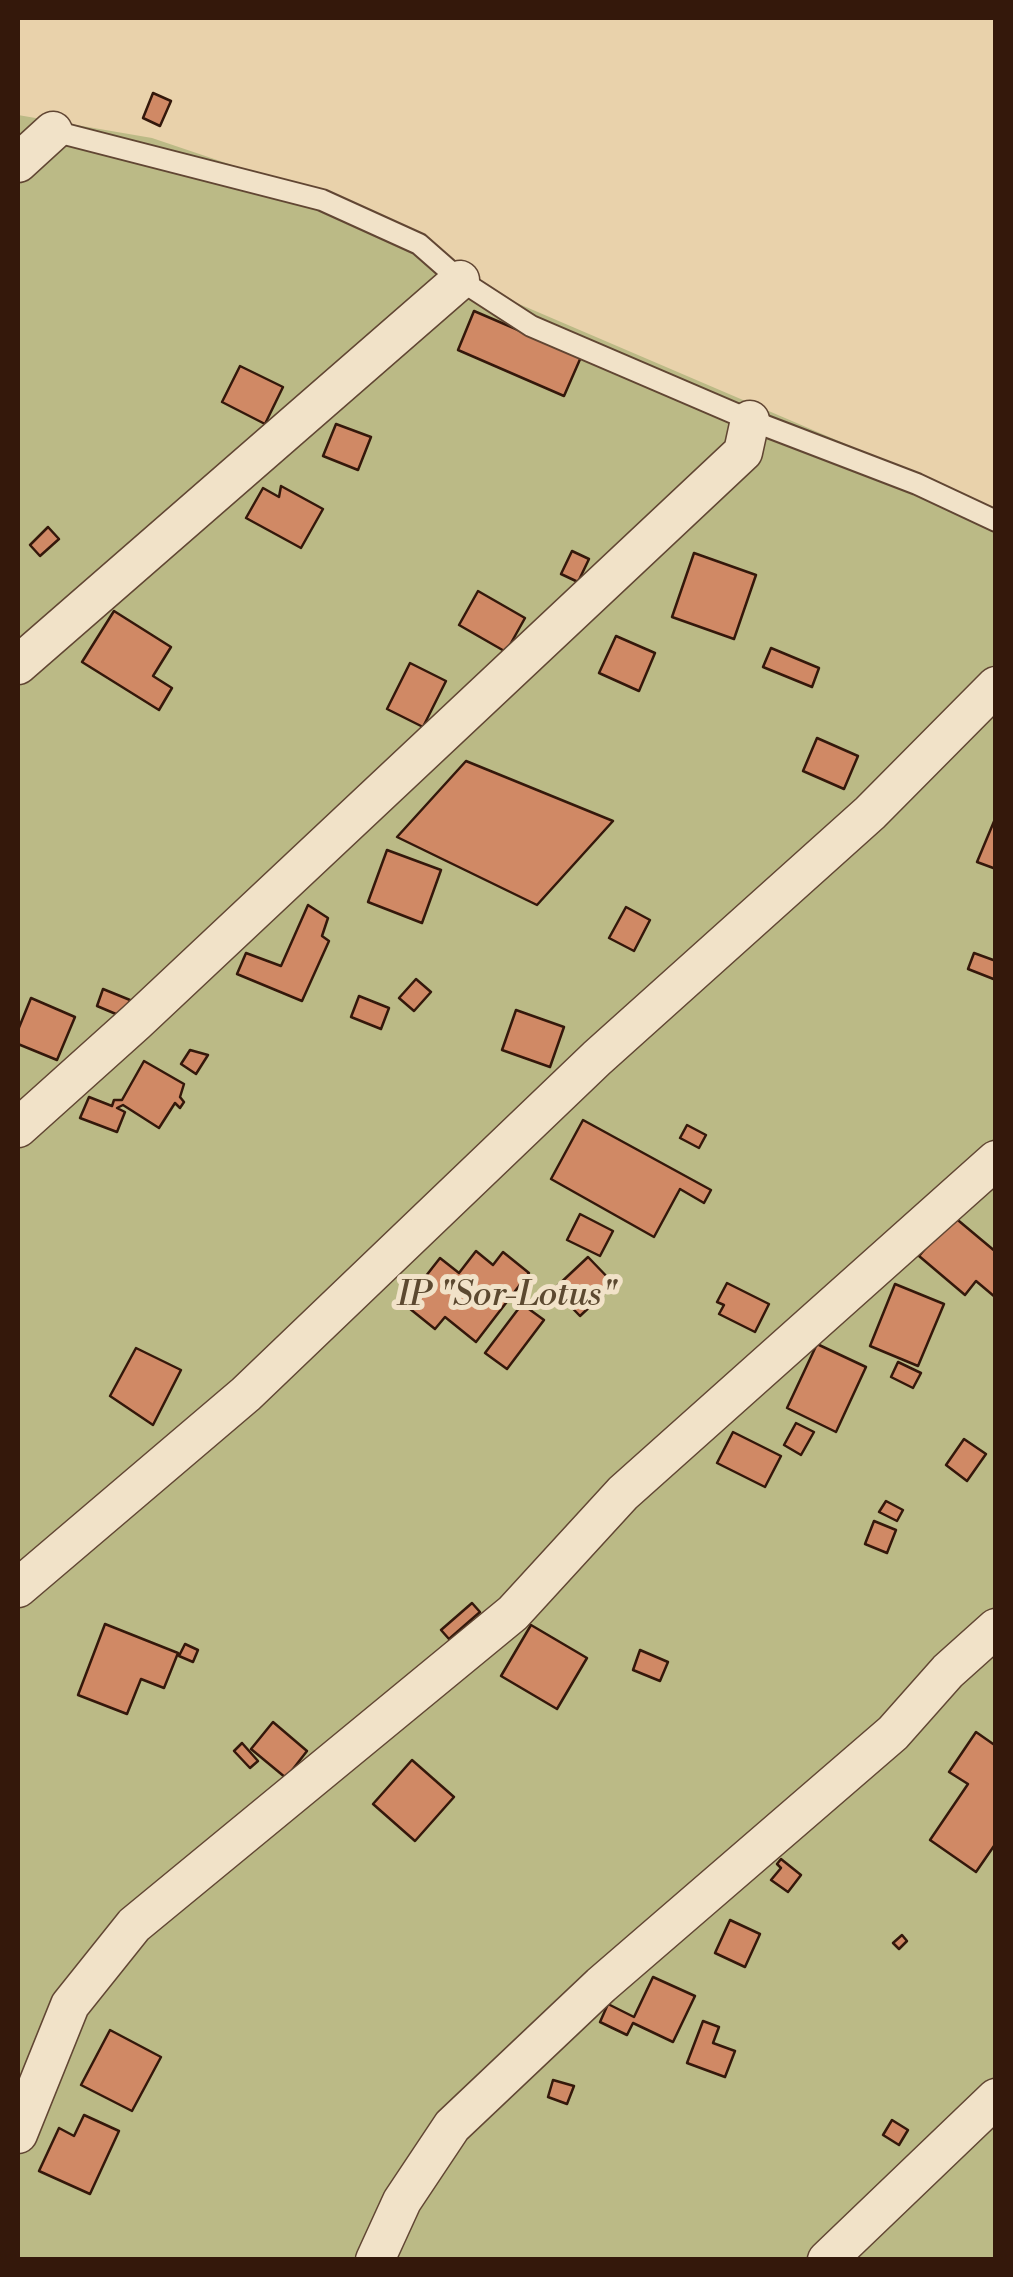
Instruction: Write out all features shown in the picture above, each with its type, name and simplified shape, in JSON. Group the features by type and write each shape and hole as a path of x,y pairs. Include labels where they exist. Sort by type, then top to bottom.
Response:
{"street":[{"path":"18,163 52,131"},
{"path":"18,664 460,280"},
{"path":"18,1128 743,452 750,420"},
{"path":"18,1588 246,1394 583,1071 870,813 996,686"},
{"path":"18,2134 70,2005 134,1925 513,1614 623,1493 996,1160"},
{"path":"376,2260 402,2201 452,2126 601,1984 893,1733 948,1671 996,1628"},
{"path":"828,2260 996,2098"}],"lane":[{"path":"52,131 322,200 419,244 460,280 531,326 750,420 917,484 996,521"}],"green space":[{"name":"IP \"Sor-Lotus\"","path":"18,115 152,138 371,212 512,301 995,508 995,2259 18,2259"}],"building":[{"path":"153,93 171,101 160,126 143,118"},
{"path":"474,311 581,357 564,396 458,350"},
{"path":"240,366 283,387 265,424 222,402"},
{"path":"336,424 371,437 358,470 323,456"},
{"path":"281,486 323,509 301,548 246,518 263,488 279,497"},
{"path":"48,527 59,539 40,556 30,545"},
{"path":"572,551 589,559 578,582 561,574"},
{"path":"694,553 756,575 734,639 672,617"},
{"path":"478,591 525,618 506,652 459,625"},
{"path":"114,611 171,647 153,676 172,688 159,710 82,662"},
{"path":"616,636 655,653 639,691 599,673"},
{"path":"771,648 819,668 812,687 763,667"},
{"path":"410,663 446,681 423,727 387,709"},
{"path":"817,738 858,756 844,789 803,771"},
{"path":"466,761 613,821 537,905 397,837"},
{"path":"996,819 996,869 977,862"},
{"path":"387,850 441,870 422,923 368,902"},
{"path":"308,905 328,918 322,936 329,941 302,1001 237,974 246,953 281,966"},
{"path":"626,907 650,920 634,951 609,938"},
{"path":"974,953 996,961 996,980 968,969"},
{"path":"416,979 431,992 414,1011 399,998"},
{"path":"103,989 130,1000 123,1017 97,1006"},
{"path":"359,996 389,1008 381,1029 351,1017"},
{"path":"31,998 75,1017 57,1060 18,1044 18,1030"},
{"path":"516,1010 564,1027 550,1067 502,1050"},
{"path":"190,1050 208,1055 196,1074 181,1064"},
{"path":"144,1061 184,1084 180,1097 184,1102 180,1108 175,1103 159,1128 123,1105 117,1108 125,1112 117,1132 80,1118 89,1097 112,1106 114,1100 122,1100"},
{"path":"583,1120 711,1190 704,1203 680,1189 654,1237 551,1179"},
{"path":"687,1125 706,1135 699,1148 680,1138"},
{"path":"580,1214 613,1231 600,1256 567,1240"},
{"path":"953,1216 996,1252 995,1297 976,1281 965,1295 919,1256"},
{"path":"476,1251 493,1265 503,1252 529,1273 476,1342 445,1317 435,1329 404,1304 440,1258 459,1273"},
{"path":"588,1257 614,1284 580,1316 554,1289"},
{"path":"727,1283 769,1304 755,1332 719,1314 724,1305 717,1302"},
{"path":"895,1284 944,1304 918,1366 870,1346"},
{"path":"522,1304 544,1320 507,1369 485,1353"},
{"path":"817,1344 866,1367 836,1432 787,1408"},
{"path":"136,1348 181,1370 153,1425 110,1396"},
{"path":"898,1362 921,1373 913,1388 891,1377"},
{"path":"796,1423 814,1432 801,1455 784,1445"},
{"path":"733,1432 781,1456 765,1487 717,1463"},
{"path":"964,1439 986,1454 967,1481 946,1465"},
{"path":"886,1501 903,1510 897,1521 879,1512"},
{"path":"874,1521 896,1530 887,1553 865,1544"},
{"path":"472,1603 480,1612 449,1639 441,1630"},
{"path":"105,1624 178,1653 164,1688 141,1679 127,1714 78,1695"},
{"path":"531,1625 587,1658 557,1709 501,1676"},
{"path":"185,1644 198,1650 193,1662 179,1656"},
{"path":"640,1650 668,1662 660,1681 633,1670"},
{"path":"273,1722 307,1751 286,1778 251,1749"},
{"path":"976,1732 996,1746 996,1843 976,1872 930,1840 968,1784 949,1772"},
{"path":"242,1743 258,1761 250,1768 234,1751"},
{"path":"412,1760 454,1797 415,1841 373,1804"},
{"path":"781,1859 801,1875 788,1892 771,1880 781,1868 777,1864"},
{"path":"730,1920 760,1934 745,1967 715,1953"},
{"path":"902,1935 907,1941 899,1949 893,1943"},
{"path":"653,1977 695,1996 673,2042 633,2023 627,2035 600,2022 608,2004 634,2017"},
{"path":"703,2021 719,2027 713,2043 735,2051 725,2077 687,2063"},
{"path":"110,2030 161,2057 132,2111 81,2085"},
{"path":"553,2080 574,2086 567,2104 548,2097"},
{"path":"84,2115 119,2131 90,2194 39,2171 59,2128 74,2136"},
{"path":"892,2120 908,2130 899,2145 883,2135"}]}
